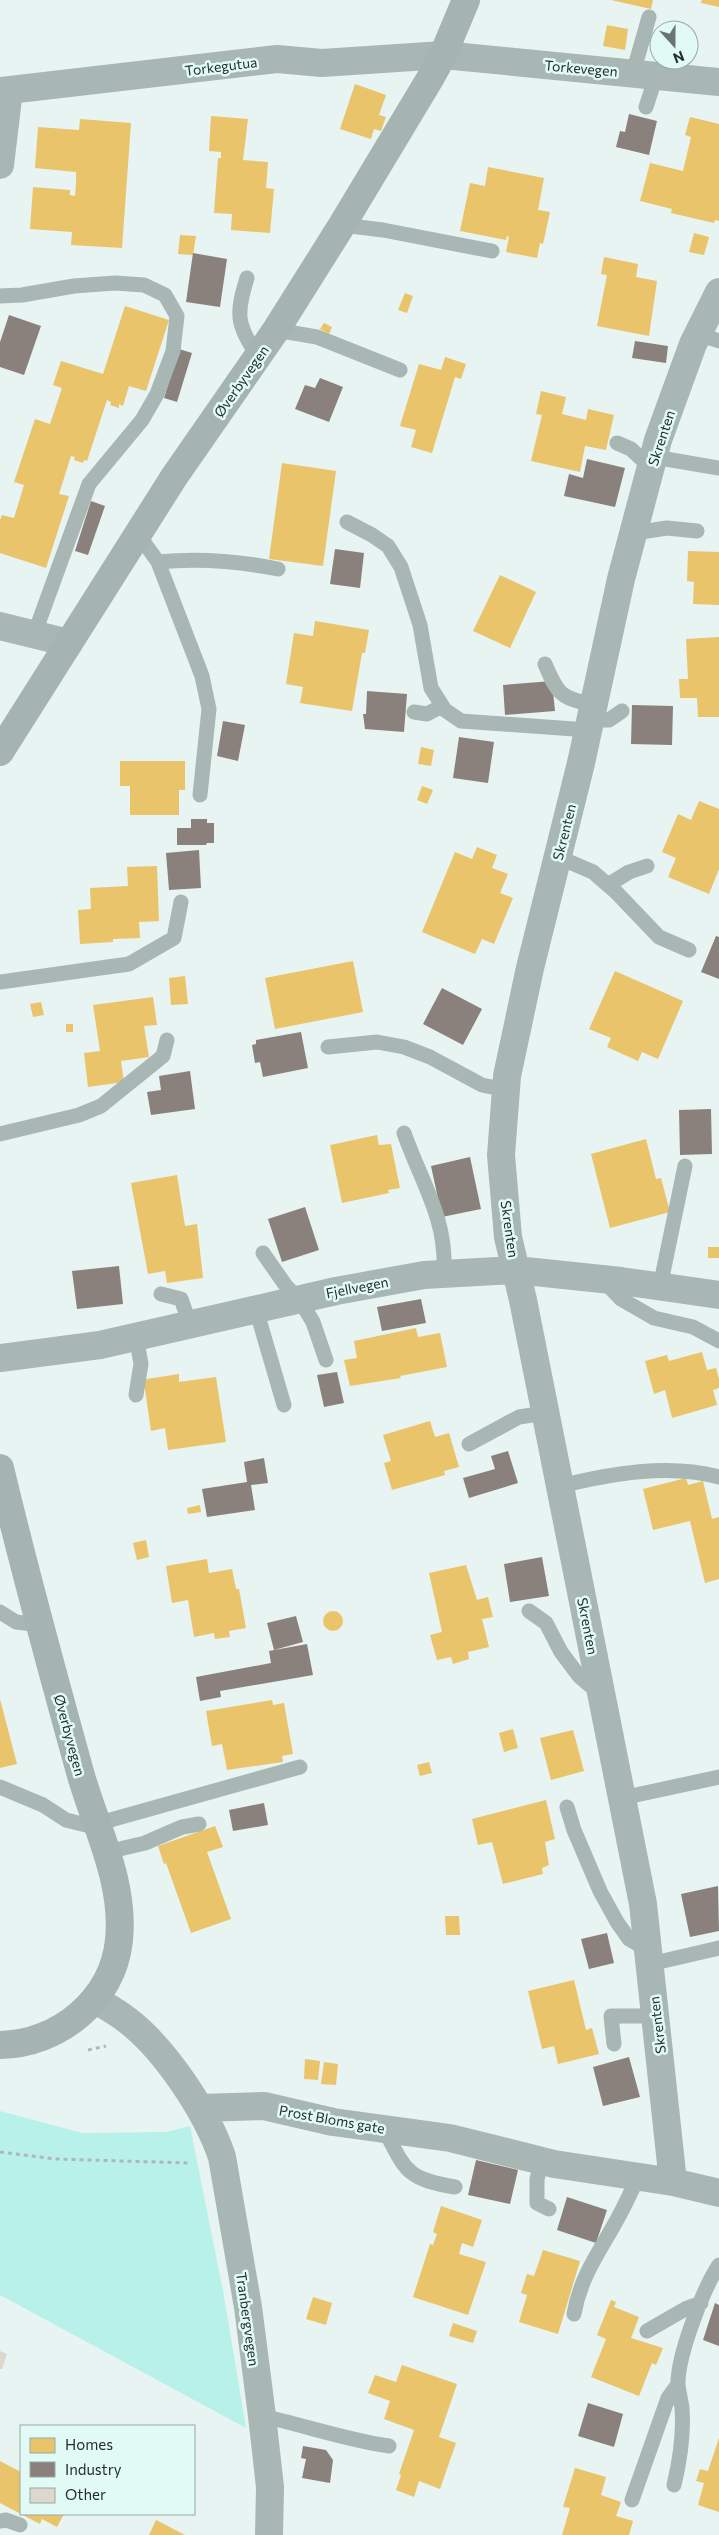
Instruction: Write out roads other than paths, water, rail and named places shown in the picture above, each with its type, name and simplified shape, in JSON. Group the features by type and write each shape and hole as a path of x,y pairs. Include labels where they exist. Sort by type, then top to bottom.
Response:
{"main road":[{"name":"Øverbyvegen","path":"0,752 178,470 276,330 342,225 443,55 466,0"},
{"name":"Øverbyvegen","path":"1,1475 118,1902 119,1942 109,1976 95,1999"},
{"path":"0,2045 45,2037 75,2019 95,1999"}],"street":[{"name":"Torkevegen","path":"443,55 719,82"},
{"name":"Torkegutua","path":"4,91 277,59 322,63 443,55"},
{"path":"0,165 4,91"},
{"name":"Skrenten","path":"673,2182 643,1904 560,1486 508,1237 501,1155 506,1076 634,533 658,440 709,337 719,292"},
{"path":"0,626 69,643"},
{"name":"Fjellvegen","path":"0,1358 100,1344 299,1299 424,1275 516,1270 602,1279 719,1295"},
{"path":"95,1999 128,2021 156,2049 200,2108"},
{"name":"Prost Bloms gate","path":"200,2108 264,2106 333,2122 450,2138 542,2161 673,2182 719,2193"},
{"name":"Tranbergvegen","path":"200,2108 214,2134 222,2157 248,2307 270,2487 270,2535"}],"lane":[{"path":"646,108 644,74 649,18"},
{"path":"342,225 382,230 492,251"},
{"path":"248,278 239,303 243,334 258,356"},
{"path":"0,296 115,283 144,285 165,295 177,316 173,351 158,394 142,420 89,484 34,635"},
{"path":"276,330 317,337 400,370"},
{"path":"617,443 632,449 653,463 719,468"},
{"path":"347,522 388,546 401,567 420,625 431,688 442,706 461,721 591,718 609,720 622,711"},
{"path":"634,533 667,528 697,531"},
{"path":"138,534 158,562 197,660 209,709 200,795"},
{"path":"158,562 189,559 246,563 278,569"},
{"path":"545,664 555,687 591,718"},
{"path":"414,712 427,714 442,706"},
{"path":"558,857 593,872 659,937 689,950"},
{"path":"608,885 629,872 647,866"},
{"path":"0,982 129,964 174,938 181,902"},
{"path":"0,1134 79,1115 100,1106 163,1056 167,1040"},
{"path":"328,1047 377,1042 404,1047 482,1085 506,1090"},
{"path":"404,1133 440,1224 445,1249 444,1274"},
{"path":"660,1287 684,1166"},
{"path":"263,1253 286,1286 299,1299 313,1322 326,1360"},
{"path":"602,1279 621,1299 654,1318 693,1327 719,1341"},
{"path":"160,1294 181,1299 190,1324"},
{"path":"256,1309 284,1405"},
{"path":"136,1336 141,1364 136,1395"},
{"path":"469,1444 519,1418 545,1413"},
{"path":"560,1486 599,1477 645,1472 691,1470 719,1477"},
{"path":"529,1611 546,1623 562,1652 579,1676 601,1695"},
{"path":"0,1612 16,1622 41,1626"},
{"path":"100,1835 300,1767"},
{"path":"622,1798 719,1777"},
{"path":"0,1787 43,1805 66,1820 100,1835 145,1843 182,1827 198,1824"},
{"path":"567,1807 574,1830 600,1892 629,1939 649,1957 719,1948"},
{"path":"614,2044 611,2016 656,2016"},
{"path":"384,2129 410,2174 427,2182 455,2187"},
{"path":"542,2161 537,2179 538,2203 549,2209"},
{"path":"574,2314 588,2267 619,2216 638,2177"},
{"path":"674,2485 680,2458 682,2410 678,2384 684,2354 710,2279 719,2265"},
{"path":"647,2331 687,2308 701,2304"},
{"path":"632,2500 668,2398 678,2384"},
{"path":"262,2416 330,2432 357,2441 390,2446"},
{"path":"0,2521 6,2520 20,2525"}]}
